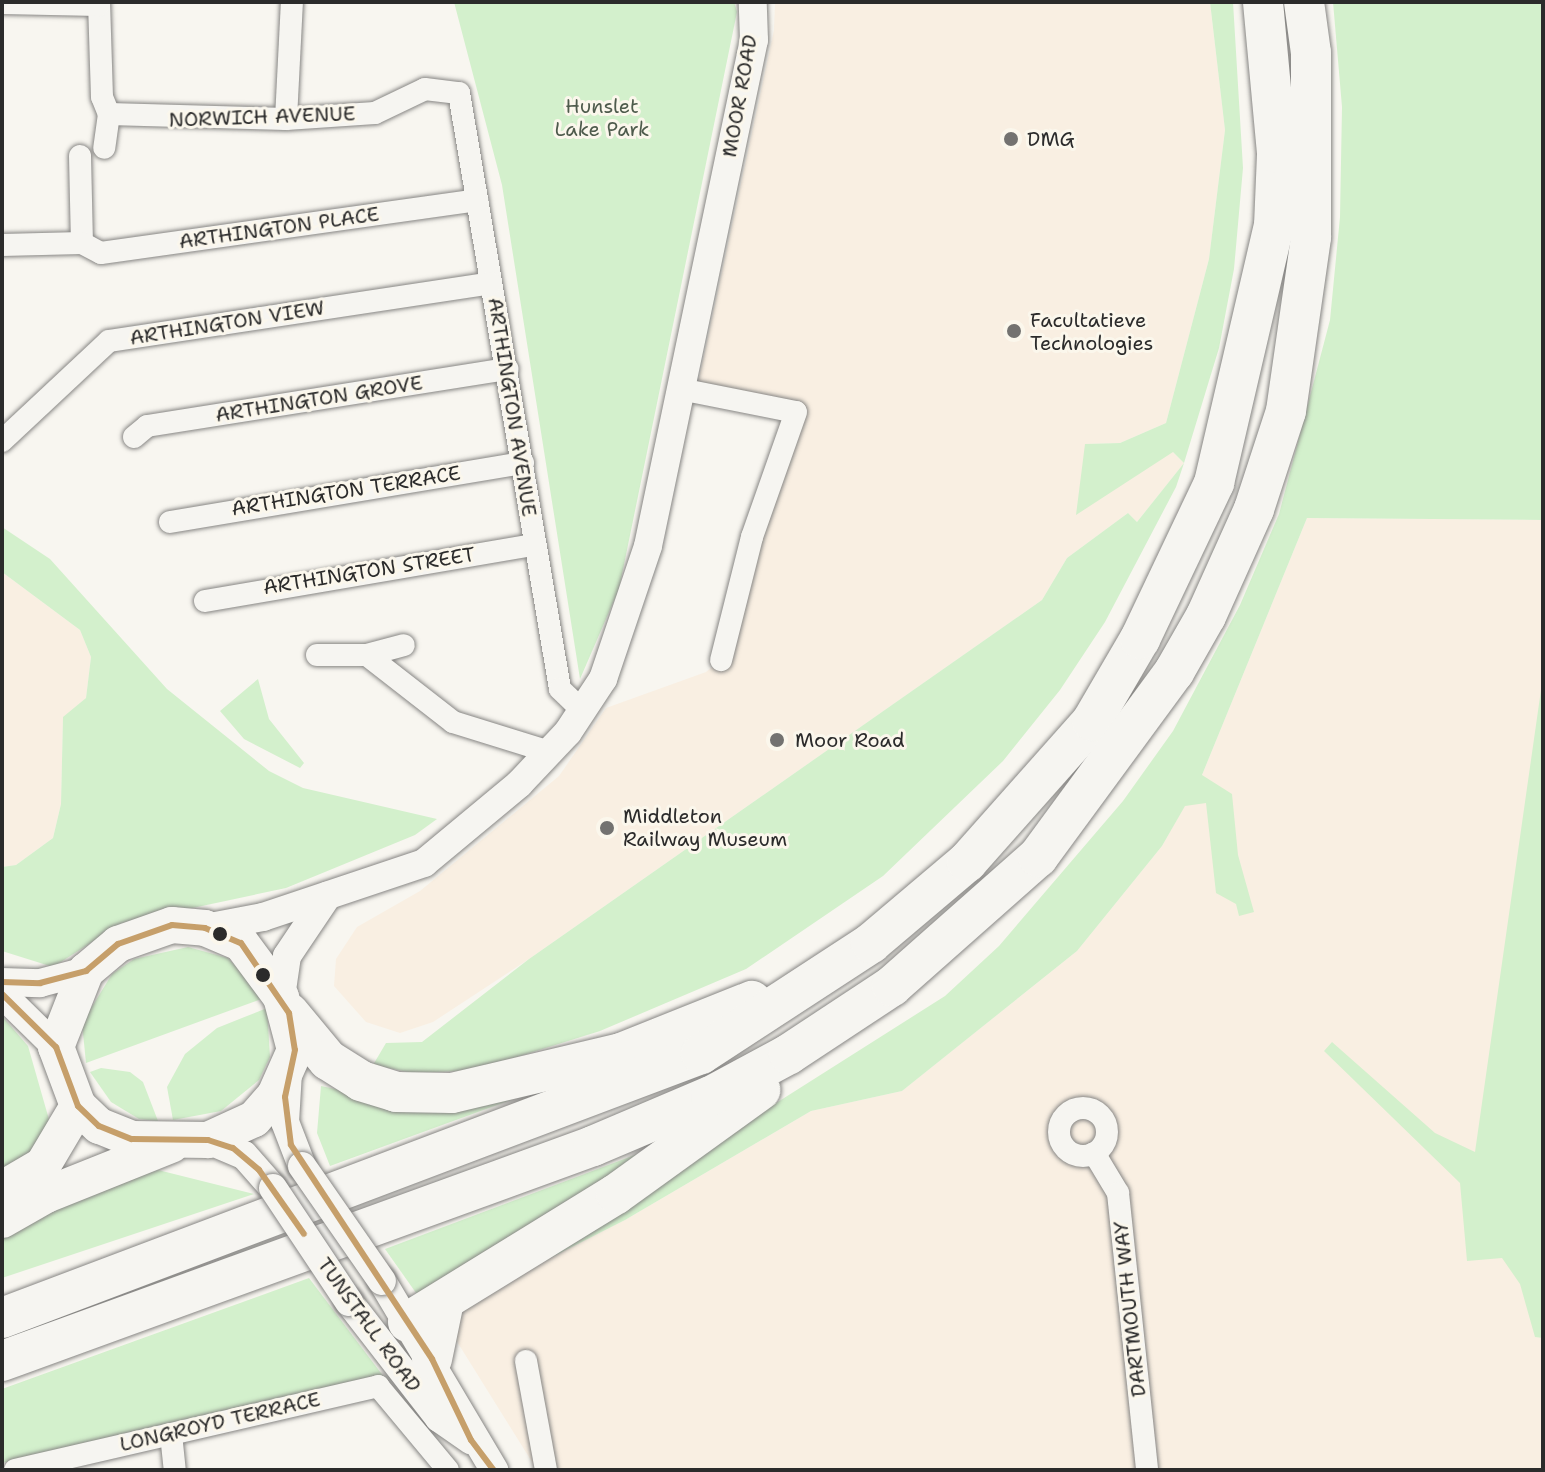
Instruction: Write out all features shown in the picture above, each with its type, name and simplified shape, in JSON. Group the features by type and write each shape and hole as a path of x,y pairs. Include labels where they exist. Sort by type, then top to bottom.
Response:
{"highway":[{"path":"2,1318 701,1054 834,969 967,862 1092,721 1147,626 1214,483 1274,226 1277,153 1263,2"},
{"path":"408,1322 703,1134 987,908 1038,857 1094,785 1174,672 1254,509 1286,411 1311,237 1312,66 1304,2"},
{"path":"194,1140 132,1139 99,1126 78,1106 56,1047 66,1007 86,971 118,944 159,930 205,928 241,943 328,1060 361,1081 396,1092 452,1093 621,1053 834,969"},
{"path":"2,1361 682,1109 789,1054 892,986"},
{"path":"2,1220 46,1195 254,1119 289,1071 295,1050 285,1005"},
{"path":"2,1189 43,1165 78,1106"},
{"path":"2,1307 226,1233"},
{"path":"432,1359 444,1301"}],"street":[{"path":"286,119 292,2"},
{"name":"MOOR ROAD","path":"205,928 329,895 424,863 550,752 583,711 634,603 754,40 753,2"},
{"path":"2,3 99,4 102,97 109,114 104,148"},
{"name":"NORWICH AVENUE","path":"109,114 286,119 375,113 425,89 459,93"},
{"name":"ARTHINGTON AVENUE","path":"459,93 560,689 583,711"},
{"path":"80,156 82,243"},
{"name":"ARTHINGTON PLACE","path":"2,245 82,243 101,253 477,200"},
{"name":"ARTHINGTON VIEW","path":"2,441 109,341 491,283"},
{"name":"ARTHINGTON GROVE","path":"134,437 147,426 508,369"},
{"path":"680,389 796,412 752,537 721,660"},
{"name":"ARTHINGTON TERRACE","path":"170,522 523,463"},
{"name":"ARTHINGTON STREET","path":"205,601 534,545"},
{"path":"317,655 367,655 404,645"},
{"path":"367,655 453,722 550,752"},
{"path":"285,1005 287,956 329,895"},
{"path":"2,982 40,983 86,971"},
{"path":"2,994 56,1047"},
{"name":"TUNSTALL ROAD","path":"289,1071 285,1122 302,1166 432,1359 471,1440 494,1470"},
{"name":"TUNSTALL ROAD","path":"194,1140 244,1155 273,1188 367,1328 439,1418 471,1440"},
{"name":"DARTMOUTH WAY","path":"1094,1153 1118,1193 1147,1470"},
{"path":"367,1328 408,1322"},
{"path":"526,1361 546,1470"},
{"name":"LONGROYD TERRACE","path":"15,1470 378,1386 448,1470"},
{"path":"171,1434 175,1470"}],"shaded area":[{"path":"775,2 1210,2 1225,130 1209,259 1166,423 1120,443 1086,444 1173,452 1184,463 1137,522 1128,513 1067,558 1042,600 529,959 433,1022 400,1033 366,1022 334,986 336,959 357,927 420,891 559,776 606,708 706,672 721,660 796,412 696,392 774,30"},
{"path":"1307,518 1543,520 1543,1470 537,1470 456,1340 458,1305 625,1220 811,1111 902,1091 1077,951 1162,846 1202,775"},
{"path":"2,572 80,630 91,657 86,698 63,718 61,804 53,838 16,865 2,867"}],"green space":[{"name":"Hunslet Lake Park","path":"454,2 734,2 737,12 619,589 580,679 502,185"},
{"path":"1210,2 1233,2 1243,168 1234,269 1219,348 1184,463 1173,452 1076,515 1085,444 1120,443 1166,423 1209,259 1225,130"},
{"path":"1333,2 1543,2 1543,520 1307,518 1202,775 1232,794 1238,855 1254,912 1239,916 1236,904 1216,893 1206,803 1185,806 1162,846 1077,951 902,1091 811,1111 625,1220 458,1305 945,996 999,946 1123,801 1173,731 1240,605 1279,514 1330,320 1340,217 1342,107"},
{"path":"1184,463 1176,487 1105,622 1060,690 1003,761 883,876 746,969 600,1031 462,1071 413,1073 373,1065 386,1043 422,1042 529,959 1042,600 1067,558 1128,513 1137,522"},
{"path":"2,527 50,559 167,689 269,771 303,788 437,819 415,835 286,888 122,923 53,967 2,951 2,867 16,865 53,838 61,804 63,717 86,698 91,657 80,630 2,572"},
{"path":"1543,676 1543,1338 1535,1337 1520,1284 1502,1258 1467,1261 1460,1183 1324,1051 1332,1042 1435,1133 1475,1152"},
{"path":"258,679 269,719 304,763 300,768 244,739 220,711"},
{"path":"188,947 228,958 264,998 86,1063 82,1023 112,974 134,959"},
{"path":"267,1008 270,1057 259,1080 221,1111 173,1120 167,1087 185,1054 217,1028"},
{"path":"2,1016 28,1046 50,1123 37,1148 2,1177"},
{"path":"639,1053 330,1166 317,1133 321,1086 368,1096"},
{"path":"101,1068 130,1072 143,1082 158,1121 139,1119 111,1102 90,1072"},
{"path":"672,1141 421,1300 385,1249"},
{"path":"158,1170 254,1194 2,1278 2,1235 84,1192"},
{"path":"309,1278 384,1377 2,1463 2,1389"}],"transit line":[{"path":"2,982 40,983 86,971 118,944 172,925 205,928 241,943 289,1013 295,1050 285,1097 291,1145 432,1359 471,1440 494,1470"},
{"path":"2,994 56,1047 78,1106 99,1126 132,1139 208,1140 233,1148 259,1170 304,1234"}],"place":[{"name":"DMG","path":"1011,139"},
{"name":"Facultatieve Technologies","path":"1014,331"},
{"name":"Moor Road","path":"777,740"},
{"name":"Middleton Railway Museum","path":"607,828"}]}
